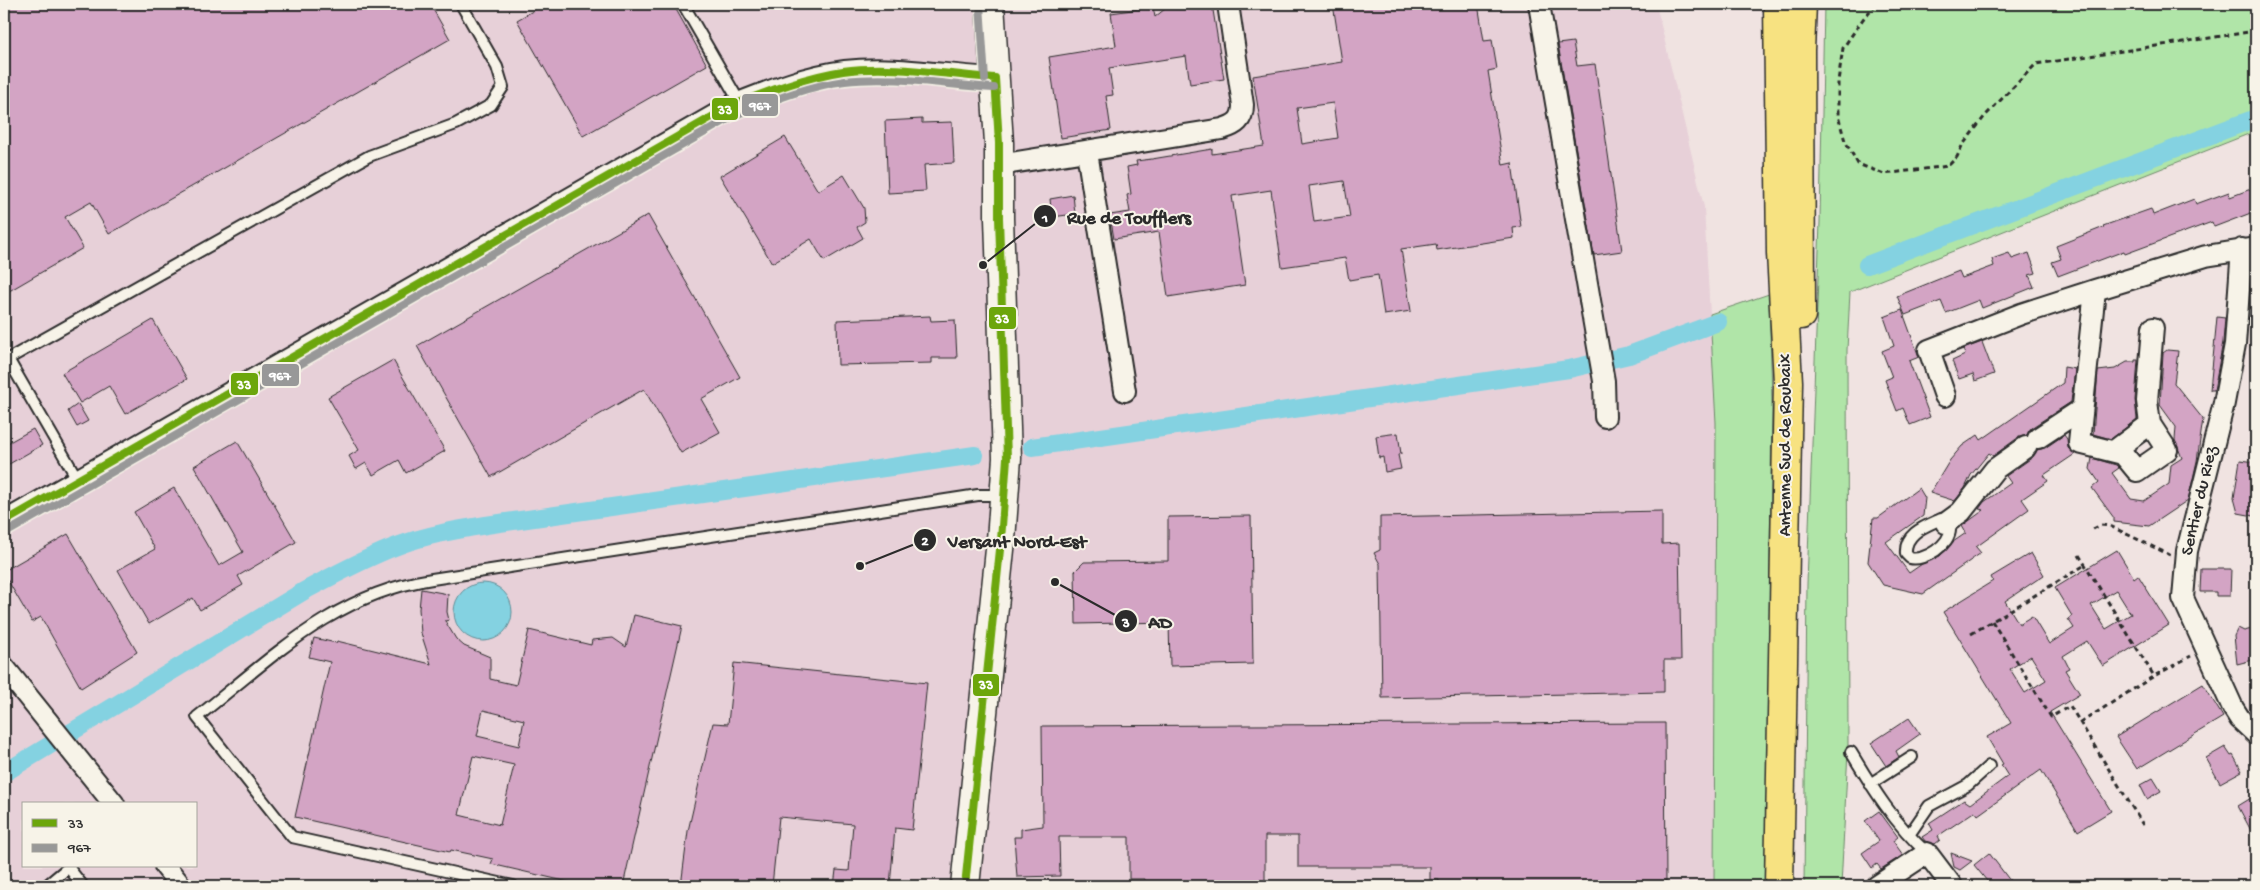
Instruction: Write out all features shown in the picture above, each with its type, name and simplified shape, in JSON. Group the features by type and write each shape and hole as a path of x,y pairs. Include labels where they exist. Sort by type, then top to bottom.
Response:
{"highway":[{"name":"Antenne Sud de Roubaix","path":"1778,4 1780,245 1788,382 1779,886"},
{"name":"Antenne Sud de Roubaix","path":"1790,886 1801,347 1800,50 1802,4"}],"street":[{"path":"965,886 1005,495 1007,440 1000,264 999,165 990,4"},
{"path":"999,165 1222,130 1238,123 1242,117 1243,105 1228,4"},
{"path":"1539,4 1604,381 1605,417"},
{"path":"4,522 709,117 740,103 801,80 846,70 883,70 995,78"},
{"path":"1087,152 1125,391"},
{"path":"1945,396 1929,350 2020,314 2096,290 2206,256 2249,249"},
{"name":"Sentier du Riez","path":"2249,249 2224,404 2186,551 2182,598 2233,708 2240,719 2256,734"},
{"path":"2096,290 2079,443 2123,454 2137,471 2167,450 2150,424 2147,401 2152,328"},
{"path":"1946,523 1961,512 1995,469 2082,409"},
{"path":"2114,451 2150,424"},
{"path":"4,667 112,802"},
{"path":"1877,886 1927,853 1952,886"},
{"path":"166,868 180,886"}],"lane":[{"path":"78,480 8,359 369,156 456,124 491,105 503,87 497,67 461,4"},
{"path":"682,4 740,103"},
{"path":"513,886 292,837 197,717 331,614 363,598 390,588 432,579 985,494 1005,495"},
{"path":"1941,519 1946,523 1951,533 1940,546 1922,558 1915,559 1906,554 1907,541 1912,535 1941,519"},
{"path":"1851,752 1877,796 1909,835 1927,853"},
{"path":"1870,784 1912,757"},
{"path":"1909,835 1929,806 1968,785 1989,766"},
{"path":"46,886 68,868"},
{"path":"70,868 83,886"}],"path":[{"path":"1876,4 1843,48 1838,81 1838,116 1845,141 1858,164 1884,174 1948,166 1957,158 1962,146 1985,116 2036,64 2256,31"},
{"path":"2131,6 2151,4"},
{"path":"2093,529 2102,524 2110,526 2156,547 2185,565"},
{"path":"2079,555 2154,676"},
{"path":"1971,634 2085,565"},
{"path":"1992,620 2050,717 2070,706 2143,825"},
{"path":"2080,723 2154,676 2206,647"}],"shaded area":[{"path":"4,4 1656,4 1704,207 1716,423 1714,886 4,886"}],"green space":[{"path":"1824,4 2256,4 2256,131 1850,292 1847,350 1848,751 1841,886 1804,886 1807,584 1820,222"},
{"path":"1769,294 1772,400 1766,886 1714,886 1716,423 1710,314"}],"water":[{"path":"477,583 489,583 504,591 512,606 512,618 504,633 489,641 477,641 462,633 454,618 454,606 462,591"}],"building":[{"path":"4,4 430,4 450,39 109,234 91,202 65,217 83,248 4,294"},
{"path":"545,4 673,4 707,65 583,136 517,20"},
{"path":"1171,4 1212,4 1224,79 1190,84 1186,56 1109,68 1113,95 1106,96 1111,130 1061,138 1049,57 1116,46 1111,13 1153,7 1155,17"},
{"path":"1333,4 1478,4 1484,41 1492,40 1497,69 1488,71 1503,165 1512,163 1521,227 1513,228 1514,238 1437,250 1436,244 1401,249 1411,311 1384,315 1378,275 1349,280 1345,258 1282,267 1271,190 1232,196 1245,285 1168,297 1159,232 1114,239 1110,215 1130,212 1127,195 1131,194 1127,167 1137,165 1136,161 1212,149 1212,154 1264,146 1253,76 1342,62","holes":["1333,103 1338,138 1302,144 1297,108","1344,181 1350,217 1314,222 1309,186"]},
{"path":"1573,42 1577,66 1595,64 1622,251 1594,255 1558,44"},
{"path":"922,119 922,123 952,122 954,163 924,165 926,191 888,193 885,121"},
{"path":"785,137 818,191 844,175 864,208 865,222 857,227 863,238 824,261 811,239 772,263 720,176"},
{"path":"2256,187 2256,211 2214,227 2212,222 2125,254 2124,251 2058,276 2052,262 2061,259 2056,246 2103,226 2151,209 2153,215 2194,199 2196,204 2229,192 2230,197"},
{"path":"1073,195 1075,214 1052,217 1050,199"},
{"path":"648,215 740,377 701,399 720,432 681,453 644,389 491,477 417,346"},
{"path":"2009,253 2012,259 2029,253 2036,273 2029,275 2034,287 1982,308 1979,300 1946,313 1941,301 1905,315 1897,296 1959,271 1962,278 1994,266 1992,259"},
{"path":"1902,310 1919,357 1909,361 1930,417 1910,425 1903,408 1897,411 1885,380 1892,377 1882,351 1894,346 1884,317"},
{"path":"930,316 931,321 955,320 957,358 932,358 932,363 838,365 837,320"},
{"path":"2217,317 2225,318 2223,342 2214,390 2210,390"},
{"path":"153,320 187,379 125,414 109,386 80,403 62,373"},
{"path":"1982,342 1994,374 1975,381 1973,374 1959,379 1952,361 1965,355 1963,349"},
{"path":"2167,350 2178,351 2174,383 2203,419 2197,461 2188,500 2149,526 2114,522 2114,518 2092,488 2099,482 2090,469 2092,458 2116,465 2119,468 2112,473 2131,499 2144,501 2169,484 2171,465 2182,458 2175,440 2176,427 2160,405 2163,353"},
{"path":"393,360 445,451 406,473 399,460 373,475 366,463 356,469 349,456 359,450 328,397"},
{"path":"2135,360 2138,360 2135,400 2137,419 2111,439 2093,434 2098,371 2115,369 2127,362 2135,362"},
{"path":"2064,367 2075,369 2071,402 2031,428 2027,435 2019,437 1993,456 1989,453 1971,475 1965,488 1955,501 1930,493 1950,460 1962,446 1978,435 1981,440 2063,383"},
{"path":"78,404 88,421 77,427 68,411"},
{"path":"33,429 42,445 4,467 4,445"},
{"path":"1398,433 1401,454 1398,455 1401,469 1385,472 1383,457 1379,458 1376,436"},
{"path":"2064,435 2067,439 2068,448 2075,454 2044,475 2048,481 2022,499 2029,509 1976,547 1981,553 1923,594 1883,585 1868,562 1873,518 1878,518 1919,488 1925,498 1923,516 1886,542 1909,573 1922,564 1940,556 1953,542 1966,533 1962,526 1984,510 1979,509 1984,502 2011,483 2006,476 2033,457 2037,450 2045,448"},
{"path":"237,441 296,542 238,576 243,585 200,610 193,598 149,624 118,570 155,549 134,512 174,488 219,566 243,552 194,466"},
{"path":"2240,460 2256,462 2256,509 2254,516 2238,513 2234,498"},
{"path":"1662,511 1662,544 1679,543 1681,660 1664,660 1664,692 1382,698 1380,564 1374,553 1380,550 1380,517"},
{"path":"1251,516 1253,664 1170,666 1169,622 1076,624 1075,571 1084,562 1168,561 1168,517"},
{"path":"68,534 137,652 81,688 41,617 32,622 4,574 4,571"},
{"path":"2117,550 2134,578 2138,575 2169,625 2103,666 2087,641 2063,656 2069,668 2065,670 2080,694 2050,712 2111,811 2078,831 2041,770 1978,815 1975,811 1938,836 1940,840 1935,844 1925,841 1922,837 1933,830 1929,823 1964,800 1970,804 2008,776 1987,737 2011,723 1943,612 1993,581 1991,577 2031,553 2044,575 2005,601 2019,624 2032,616 2049,644 2074,628 2068,619 2072,616 2055,588","holes":["2116,590 2131,614 2106,629 2091,605","2031,656 2046,680 2025,693 2010,669"]},
{"path":"2201,569 2231,569 2230,596 2216,596 2216,592 2200,592"},
{"path":"421,589 448,594 447,612 449,620 445,621 456,639 464,646 490,657 490,679 516,685 529,630 591,645 592,640 613,638 626,647 634,615 682,626 623,886 586,886 491,864 493,859 451,850 450,852 295,817 330,662 309,657 314,638 336,643 337,641 431,664 421,633 419,609","holes":["483,710 524,720 519,746 477,736","473,756 514,765 500,825 459,815"]},
{"path":"2238,628 2244,631 2256,628 2256,652 2252,653 2253,660 2237,664 2234,636"},
{"path":"734,663 927,683 912,830 895,828 890,886 834,886 836,870 849,871 853,824 779,817 772,886 681,886 688,831 713,723 728,724"},
{"path":"2203,684 2223,717 2137,769 2116,737"},
{"path":"1909,718 1920,734 1896,751 1899,757 1886,766 1871,743"},
{"path":"1665,723 1666,886 1439,886 1439,880 1430,880 1430,867 1298,867 1298,836 1265,836 1265,882 1219,882 1219,886 1145,886 1145,879 1129,879 1129,837 1059,837 1060,876 1017,877 1014,837 1021,837 1021,829 1043,826 1042,726"},
{"path":"2225,747 2231,756 2233,755 2242,771 2220,783 2206,758"},
{"path":"2153,778 2161,791 2147,799 2140,785"},
{"path":"2256,795 2256,840 2238,806"},
{"path":"1879,811 1898,837 1893,841 1903,855 1881,869 1877,864 1872,868 1862,853 1879,841 1865,821"},
{"path":"1951,853 1972,861 1960,870 1954,867"},
{"path":"1989,853 2014,886 1991,886 1974,865"}],"waterway":[{"path":"1867,265 2256,118"},
{"path":"1032,447 1569,369 1629,355 1718,322"},
{"path":"4,773 304,591 361,561 408,542 441,533 486,525 975,455"}],"transit line":[{"name":"967","path":"980,5 985,79"},
{"name":"33","path":"4,522 731,106 800,81 843,71 900,69 995,78"},
{"name":"33","path":"965,886 1001,540 1007,458 999,218 999,143 995,78"},
{"name":"967","path":"9,531 735,115 803,90 831,83 863,79 901,80 994,88"}],"place":[{"name":"Rue de Toufflers","path":"983,265"},
{"name":"Versant Nord-Est","path":"860,566"},
{"name":"AD","path":"1055,582"}]}
